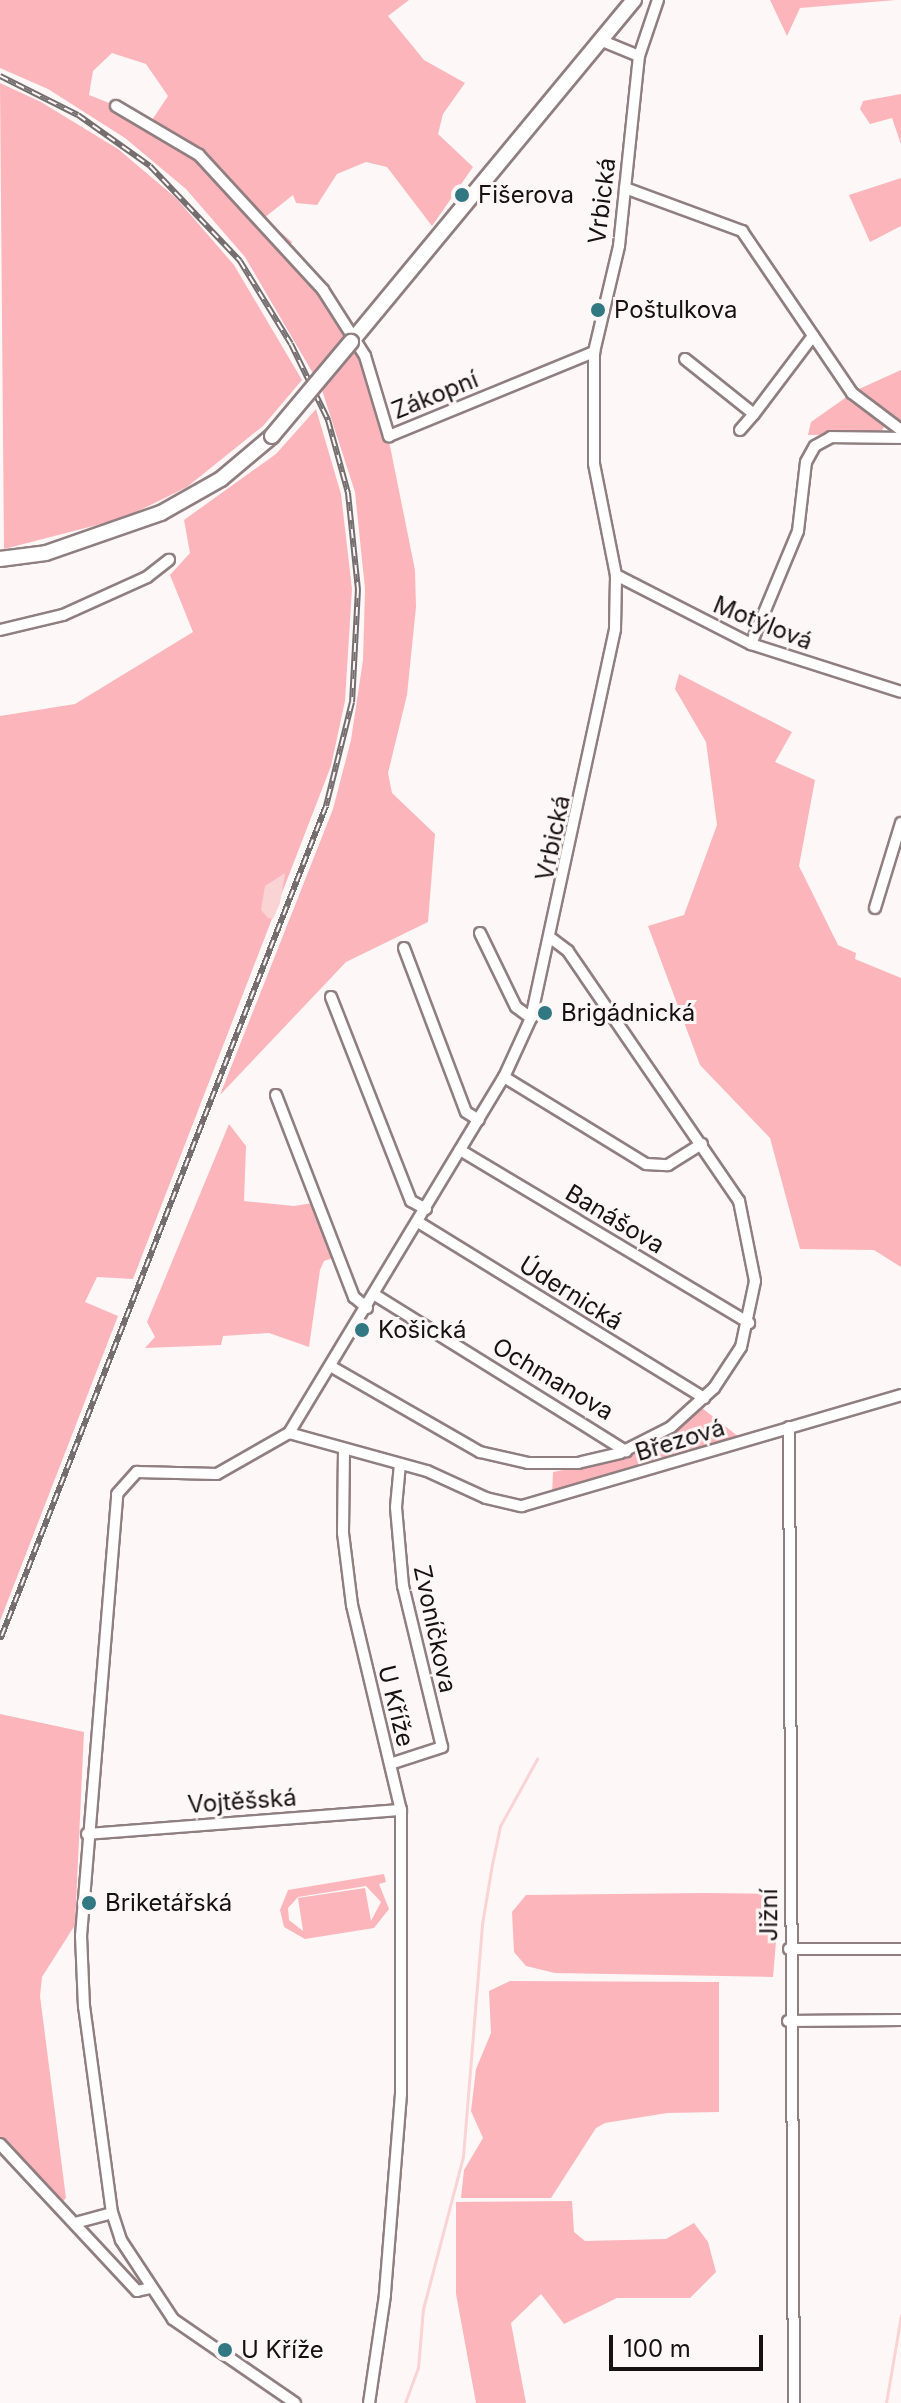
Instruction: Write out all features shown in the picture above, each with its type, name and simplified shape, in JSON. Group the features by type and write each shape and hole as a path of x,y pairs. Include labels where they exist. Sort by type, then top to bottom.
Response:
{"street":[{"path":"0,559 46,553 161,513 221,479 272,436 634,0"},
{"name":"Vrbická","path":"87,1834 117,1494 137,1472 217,1474 289,1433 332,1367 479,1120 504,1077 531,1018 552,939 608,679 616,575 594,464 594,352 619,246 639,56 658,0"},
{"path":"600,40 639,56"},
{"path":"116,106 199,155 323,290 353,340"},
{"path":"625,188 712,216 742,231 852,393 901,430"},
{"path":"740,430 813,336"},
{"name":"Zákopní","path":"353,340 389,436 594,352"},
{"path":"685,359 754,414"},
{"path":"751,644 798,531 806,462 815,446 831,437 901,438"},
{"path":"0,630 63,615 147,577 169,560"},
{"name":"Motýlová","path":"616,575 751,644 901,692"},
{"path":"875,908 901,823"},
{"path":"480,933 516,1007 531,1018"},
{"path":"332,1367 450,1438 506,1460 578,1463 626,1451 671,1427 704,1398 731,1366 749,1323 755,1281 746,1225 730,1184 568,951 552,939"},
{"path":"404,948 466,1112 479,1120"},
{"path":"331,997 411,1201 426,1209"},
{"path":"504,1077 646,1164 668,1165 702,1144"},
{"path":"276,1095 354,1297 367,1308"},
{"name":"Banášova","path":"460,1150 749,1323"},
{"name":"Údernická","path":"418,1222 704,1398"},
{"name":"Ochmanova","path":"375,1295 626,1451"},
{"name":"Březová","path":"400,1464 505,1504 551,1501 901,1395"},
{"name":"Jižní","path":"789,1427 788,2021 794,2403"},
{"path":"289,1433 400,1464"},
{"name":"U Kříže","path":"344,1450 342,1506 348,1575 401,1810 401,2094 385,2295 369,2403"},
{"name":"Zvoníčkova","path":"390,1764 442,1747 399,1562 400,1464"},
{"name":"Vojtěšská","path":"87,1834 401,1810"},
{"path":"87,1834 82,1972 112,2213 121,2240 150,2288 185,2330 295,2403"},
{"path":"789,1949 901,1949"},
{"path":"788,2021 901,2020"},
{"path":"0,2144 137,2291 150,2288"},
{"path":"75,2223 112,2213"}],"shaded area":[{"path":"0,0 409,0 388,16 424,60 465,83 443,114 438,134 473,167 432,226 387,167 366,162 337,174 317,205 296,203 293,195 264,218 292,242 285,257 319,290 362,357 390,446 415,570 416,607 407,695 388,773 392,793 435,834 428,922 346,962 220,1095 333,809 351,740 363,660 365,589 355,492 321,387 245,257 186,189 125,138 48,89 0,68","holes":["112,53 146,64 168,96 152,120 89,95 93,71"]},
{"path":"770,0 896,0 800,8 787,36"},
{"path":"0,83 41,102 118,149 176,198 234,265 302,380 263,426 187,487 124,518 4,549"},
{"path":"901,94 901,144 892,118 870,124 860,109 863,101"},
{"path":"901,178 901,226 870,242 849,195"},
{"path":"901,370 901,421 859,389"},
{"path":"848,396 886,423 880,434 808,435 811,422"},
{"path":"316,409 341,494 352,589 345,701 331,766 133,1279 97,1277 85,1302 118,1316 0,1621 0,716 75,704 193,632 170,575 190,553 184,520 276,454"},
{"path":"679,674 792,732 775,762 815,780 799,866 838,945 856,953 855,959 901,978 901,1267 874,1250 800,1249 770,1138 700,1065 648,926 684,915 717,825 706,742 675,689"},
{"path":"285,873 280,903 273,919 268,918 261,910 265,886"},
{"path":"229,1124 246,1146 244,1201 294,1206 313,1203 333,1258 324,1261 320,1270 309,1347 269,1333 223,1336 221,1345 145,1348 155,1337 147,1322"},
{"path":"702,1408 739,1437 552,1496 553,1472 628,1458 674,1432"},
{"path":"0,1714 84,1732 75,1925 42,1977 40,1996 66,2198 61,2203 0,2138"},
{"path":"384,1874 386,1882 379,1884 389,1909 374,1928 305,1939 284,1927 280,1910 288,1890","holes":["366,1886 381,1902 371,1921 365,1888 298,1898 303,1931 289,1920 288,1908 298,1897"]},
{"path":"780,1894 773,1977 555,1973 526,1966 514,1952 512,1912 526,1895"},
{"path":"510,1981 719,1982 719,2112 667,2113 605,2123 596,2128 551,2198 461,2198 464,2170 483,2138 471,2111 476,2069 491,2033 489,1991"},
{"path":"572,2201 574,2232 585,2241 666,2239 694,2223 708,2242 716,2272 690,2298 617,2298 564,2324 541,2294 511,2323 526,2403 476,2403 456,2294 456,2202"}],"waterway":[{"path":"405,2403 418,2368 423,2309 463,2156 482,1924 492,1864 500,1826 537,1759"},
{"path":"886,2403 901,2315"}],"railway":[{"path":"0,76 78,115 150,166 240,261 291,344 328,420 348,493 358,589 352,702 326,806 0,1640"}],"place":[{"name":"Fišerova","path":"462,195"},
{"name":"Poštulkova","path":"598,310"},
{"name":"Brigádnická","path":"545,1013"},
{"name":"Košická","path":"362,1330"},
{"name":"Briketářská","path":"89,1903"},
{"name":"U Kříže","path":"225,2350"}]}
